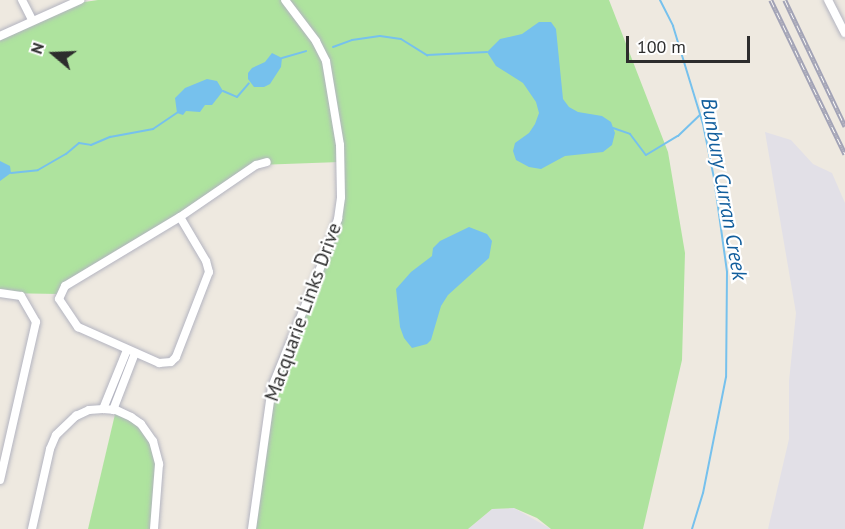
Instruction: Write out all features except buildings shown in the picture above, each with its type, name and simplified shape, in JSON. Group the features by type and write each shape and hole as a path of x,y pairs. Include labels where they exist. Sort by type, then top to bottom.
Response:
{"street":[{"path":"22,0 32,21"},
{"path":"0,36 80,0"},
{"name":"Macquarie Links Drive","path":"252,529 272,387 338,219 341,196 340,145 326,61 316,41 285,0"},
{"path":"828,0 845,33"},
{"path":"180,217 206,261 207,280 176,357 171,362 159,363 78,327 61,306 59,299 65,286 180,217 256,165 267,162"},
{"path":"0,293 21,296 36,322 0,480"},
{"path":"103,409 131,351"},
{"path":"113,410 131,351"},
{"path":"32,529 50,449 56,435 76,416 90,410 103,409 113,410 141,424 153,441 159,464 154,529"}],"shaded area":[{"path":"765,132 791,140 813,164 832,173 845,203 845,529 768,529 789,439 789,381 796,313"},
{"path":"514,508 551,529 468,529 492,509"}],"green space":[{"path":"98,0 609,0 668,152 685,253 682,360 643,529 551,529 537,518 514,508 492,509 468,529 251,529 272,387 338,221 340,162 257,165 60,294 0,293 0,37 71,4"},
{"path":"116,410 131,417 157,453 154,529 88,529"}],"water":[{"path":"539,22 551,22 556,29 563,99 569,107 578,112 602,116 611,122 615,133 612,145 603,152 565,156 541,169 529,167 516,160 513,151 515,143 529,133 535,124 539,113 536,102 523,83 496,66 487,52 500,39 522,34"},
{"path":"272,53 282,58 281,67 270,84 264,87 254,87 248,79 248,73 252,68 265,62"},
{"path":"207,79 217,81 223,91 212,105 205,105 200,112 186,111 183,115 177,113 175,98 185,88"},
{"path":"0,161 10,166 11,173 0,181"},
{"path":"469,227 487,234 492,241 489,258 448,295 441,306 431,340 427,344 412,348 404,338 400,327 396,289 411,272 432,256 433,248 440,241"}],"waterway":[{"name":"Bunbury Curran Creek","path":"660,0 673,26 703,124 714,178 727,272 726,377 703,493 692,529"},
{"path":"333,47 352,40 380,36 401,39 427,55 487,52"},
{"path":"282,58 306,51"},
{"path":"223,91 237,97 249,83"},
{"path":"11,173 38,170 66,154 79,143 91,145 110,137 153,129 177,113"},
{"path":"613,128 630,134 646,155 678,136 700,115"}],"railway":[{"path":"771,0 845,154"},
{"path":"785,0 845,126"}]}
